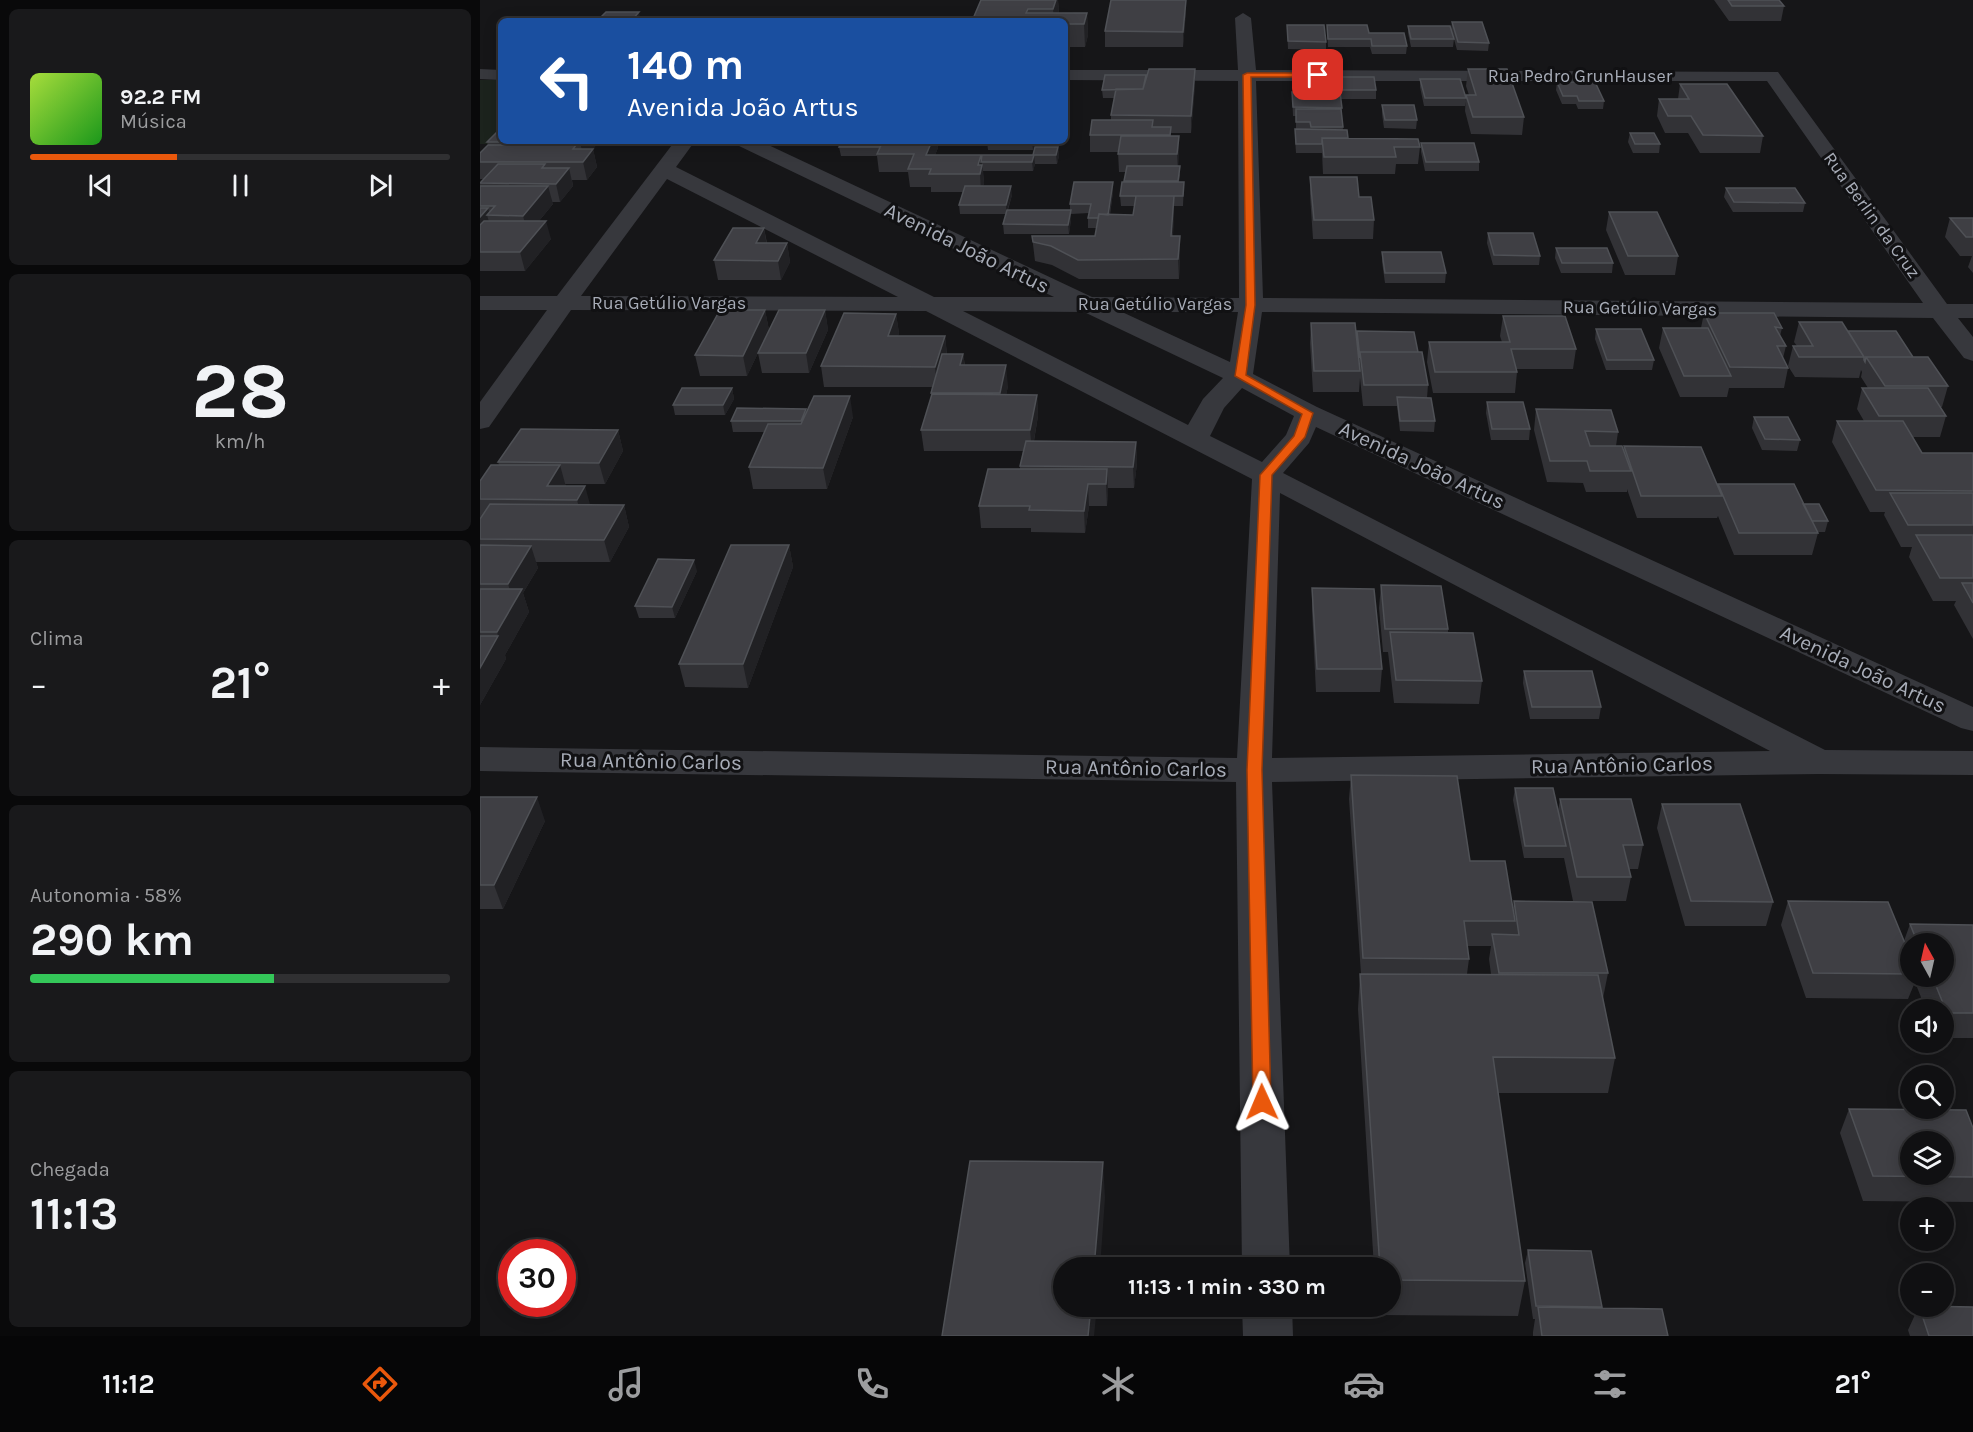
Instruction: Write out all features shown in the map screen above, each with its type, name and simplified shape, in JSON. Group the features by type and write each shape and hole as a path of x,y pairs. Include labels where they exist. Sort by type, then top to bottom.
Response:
{"street":[{"path":"1195,440 1206,411 1240,376 1251,305 1247,75 1243,18"},
{"path":"480,74 498,75"},
{"name":"Rua Pedro GrunHauser","path":"1068,75 1772,76"},
{"name":"Rua Berlin da Cruz","path":"1772,76 1940,311 1973,353"},
{"path":"480,421 564,303 683,144"},
{"name":"Avenida João Artus","path":"750,144 1240,376 1308,413 1973,720"},
{"path":"664,169 1266,475 1819,762"},
{"name":"Rua Getúlio Vargas","path":"480,303 1085,304 1973,311"},
{"path":"1266,1257 1254,770 1266,475 1299,437 1308,413"},
{"name":"Rua Antônio Carlos","path":"480,759 1254,770 1819,762 1973,763"},
{"path":"1267,1317 1268,1336"}],"shaded area":[{"path":"480,80 498,80 498,144 480,144"}],"building":[{"path":"981,0 1056,0 1053,9 1028,9 1026,13 1087,13 1084,24 1068,24 1068,18 973,18"},
{"path":"1111,0 1186,0 1183,32 1105,31"},
{"path":"1728,0 1779,0 1784,6 1732,6"},
{"path":"606,12 639,12 634,18 600,18"},
{"path":"1452,22 1482,22 1489,43 1458,42"},
{"path":"1287,25 1324,25 1326,42 1288,41"},
{"path":"1327,25 1367,25 1369,33 1404,33 1407,46 1372,46 1371,39 1328,39"},
{"path":"1408,26 1450,26 1454,39 1411,39"},
{"path":"1149,69 1195,69 1191,116 1111,115 1116,89 1143,89"},
{"path":"1468,69 1507,69 1524,117 1473,117 1466,95 1476,95"},
{"path":"1105,75 1146,75 1143,89 1102,90"},
{"path":"1330,77 1374,77 1376,90 1332,90"},
{"path":"1420,79 1460,79 1466,98 1425,98"},
{"path":"1557,82 1595,82 1604,101 1579,101 1577,96 1563,96"},
{"path":"1680,84 1727,84 1763,136 1703,135 1691,116 1668,116 1659,99 1689,99"},
{"path":"1292,92 1340,92 1342,108 1293,107"},
{"path":"1382,105 1414,105 1417,120 1385,120"},
{"path":"1296,109 1341,109 1343,127 1311,127 1310,122 1296,122"},
{"path":"1092,120 1153,120 1152,127 1171,127 1170,135 1090,135"},
{"path":"1295,129 1347,130 1348,138 1322,138 1322,144 1296,144"},
{"path":"498,131 498,142 487,142"},
{"path":"1630,133 1654,133 1660,144 1635,144"},
{"path":"1121,136 1179,136 1177,154 1118,154"},
{"path":"1322,138 1418,139 1420,147 1394,147 1396,157 1324,157"},
{"path":"1421,143 1474,143 1479,162 1426,162"},
{"path":"840,144 882,144 880,147 839,147"},
{"path":"882,144 931,144 926,155 981,155 978,165 982,165 980,174 929,174 931,169 908,169 914,154 877,154"},
{"path":"488,145 576,145 573,149 593,149 583,162 480,162 480,153"},
{"path":"1035,147 1058,147 1056,155 1033,155"},
{"path":"982,155 1034,155 1032,162 981,162"},
{"path":"498,164 545,164 542,168 569,168 556,184 480,183"},
{"path":"1127,166 1180,166 1178,181 1124,181"},
{"path":"1310,177 1357,177 1359,197 1371,197 1374,220 1314,220"},
{"path":"1074,182 1113,182 1108,215 1099,214 1098,218 1088,218 1091,204 1070,204"},
{"path":"1122,182 1184,182 1183,196 1120,196"},
{"path":"480,186 548,186 523,216 487,215 495,206 480,206"},
{"path":"965,186 1011,186 1006,205 959,205"},
{"path":"1726,188 1795,188 1805,203 1734,202"},
{"path":"1136,196 1174,196 1171,236 1180,236 1178,259 1078,260 1051,246 1033,242 1032,236 1095,236 1099,214 1133,215"},
{"path":"480,208 488,208 480,217"},
{"path":"1007,210 1071,210 1068,225 1003,224"},
{"path":"1609,212 1657,212 1678,256 1628,256"},
{"path":"1950,218 1973,218 1973,237 1966,237"},
{"path":"484,221 546,221 520,252 480,252 480,225"},
{"path":"733,228 764,228 756,243 787,243 778,261 714,260"},
{"path":"1488,233 1533,233 1540,256 1494,255"},
{"path":"1556,248 1607,248 1613,263 1562,263"},
{"path":"1382,252 1441,252 1446,273 1385,273"},
{"path":"720,310 765,310 743,356 695,355"},
{"path":"779,310 825,310 806,353 758,353"},
{"path":"844,313 896,314 888,336 945,336 935,367 821,366"},
{"path":"1704,313 1774,313 1782,328 1775,327 1786,346 1777,346 1788,368 1730,367"},
{"path":"1503,316 1565,316 1576,349 1511,349 1517,372 1435,372 1429,342 1510,342"},
{"path":"1799,322 1842,322 1864,357 1799,357 1793,346 1813,346"},
{"path":"1311,323 1355,323 1360,371 1314,371"},
{"path":"1663,328 1708,328 1731,376 1684,376"},
{"path":"1596,329 1641,329 1654,360 1607,360"},
{"path":"1357,331 1414,332 1418,352 1360,352 1360,358"},
{"path":"1848,331 1896,331 1913,357 1866,357 1865,362"},
{"path":"1360,352 1422,352 1428,385 1364,385"},
{"path":"942,354 963,354 960,365 1006,365 1000,393 931,393"},
{"path":"1866,357 1928,357 1948,386 1885,386"},
{"path":"682,388 732,388 723,405 673,405"},
{"path":"1862,388 1928,388 1946,416 1879,416"},
{"path":"932,394 1037,395 1030,430 921,430"},
{"path":"814,396 850,396 823,468 749,467 768,424 801,424"},
{"path":"1397,397 1431,398 1435,421 1400,421"},
{"path":"1487,402 1523,402 1530,429 1492,429"},
{"path":"737,408 806,409 801,421 731,421"},
{"path":"1536,409 1611,410 1618,432 1585,431 1590,446 1622,446 1631,471 1590,471 1587,461 1550,461"},
{"path":"1754,417 1788,417 1800,440 1765,439"},
{"path":"1837,421 1903,421 1922,453 1973,453 1973,491 1876,490"},
{"path":"521,429 618,430 599,463 498,462"},
{"path":"1026,441 1136,442 1133,467 1020,466"},
{"path":"1624,446 1701,447 1722,496 1641,496"},
{"path":"491,465 560,465 547,486 585,486 577,500 480,499 480,481"},
{"path":"988,469 1107,469 1106,484 1088,484 1084,511 1029,510 1030,506 979,506"},
{"path":"1718,484 1794,484 1818,533 1739,533"},
{"path":"1890,493 1973,493 1973,525 1908,525"},
{"path":"490,504 624,505 604,540 480,539 480,519"},
{"path":"1803,504 1819,504 1828,521 1812,521"},
{"path":"1916,535 1973,535 1973,578 1940,578"},
{"path":"480,545 531,546 508,584 480,584"},
{"path":"731,545 789,545 743,664 679,664"},
{"path":"658,559 694,560 672,607 635,606"},
{"path":"1962,583 1973,583 1973,603"},
{"path":"1381,585 1441,586 1448,629 1385,629"},
{"path":"1312,588 1374,589 1382,669 1317,669"},
{"path":"480,589 522,589 497,632 480,632"},
{"path":"1390,632 1473,633 1482,681 1396,680"},
{"path":"480,636 498,636 480,668"},
{"path":"1524,671 1592,671 1601,707 1532,707"},
{"path":"1351,775 1457,776 1470,861 1505,861 1515,921 1464,921 1469,959 1363,958"},
{"path":"1515,788 1553,788 1566,846 1525,846"},
{"path":"480,797 537,797 494,885 480,885"},
{"path":"1560,799 1631,799 1643,845 1623,845 1631,877 1577,877"},
{"path":"1662,804 1740,804 1773,902 1691,901"},
{"path":"1514,901 1592,902 1608,973 1499,973 1492,934 1519,935"},
{"path":"1788,901 1888,902 1901,933 1900,974 1813,973"},
{"path":"1910,924 1973,925 1973,1013 1954,1013 1954,999 1941,999 1936,987 1954,987 1954,933 1914,933"},
{"path":"1360,974 1598,975 1615,1058 1493,1057 1525,1281 1401,1280 1401,1257 1379,1257"},
{"path":"1849,1109 1900,1109 1900,1119 1954,1119 1954,1110 1966,1110 1973,1128 1973,1177 1954,1177 1954,1131 1900,1131 1900,1176 1873,1176"},
{"path":"970,1161 1103,1162 1095,1257 1053,1257 1053,1317 1090,1317 1088,1336 942,1336"},
{"path":"1528,1250 1591,1251 1602,1307 1536,1306"},
{"path":"1538,1307 1662,1309 1668,1336 1542,1336"},
{"path":"1954,1307 1973,1307 1973,1336 1929,1336 1923,1317 1954,1317"}],"route":[{"path":"1262,1102 1254,770 1266,475 1299,437 1308,413 1240,376 1251,305 1247,75 1318,75"}]}
